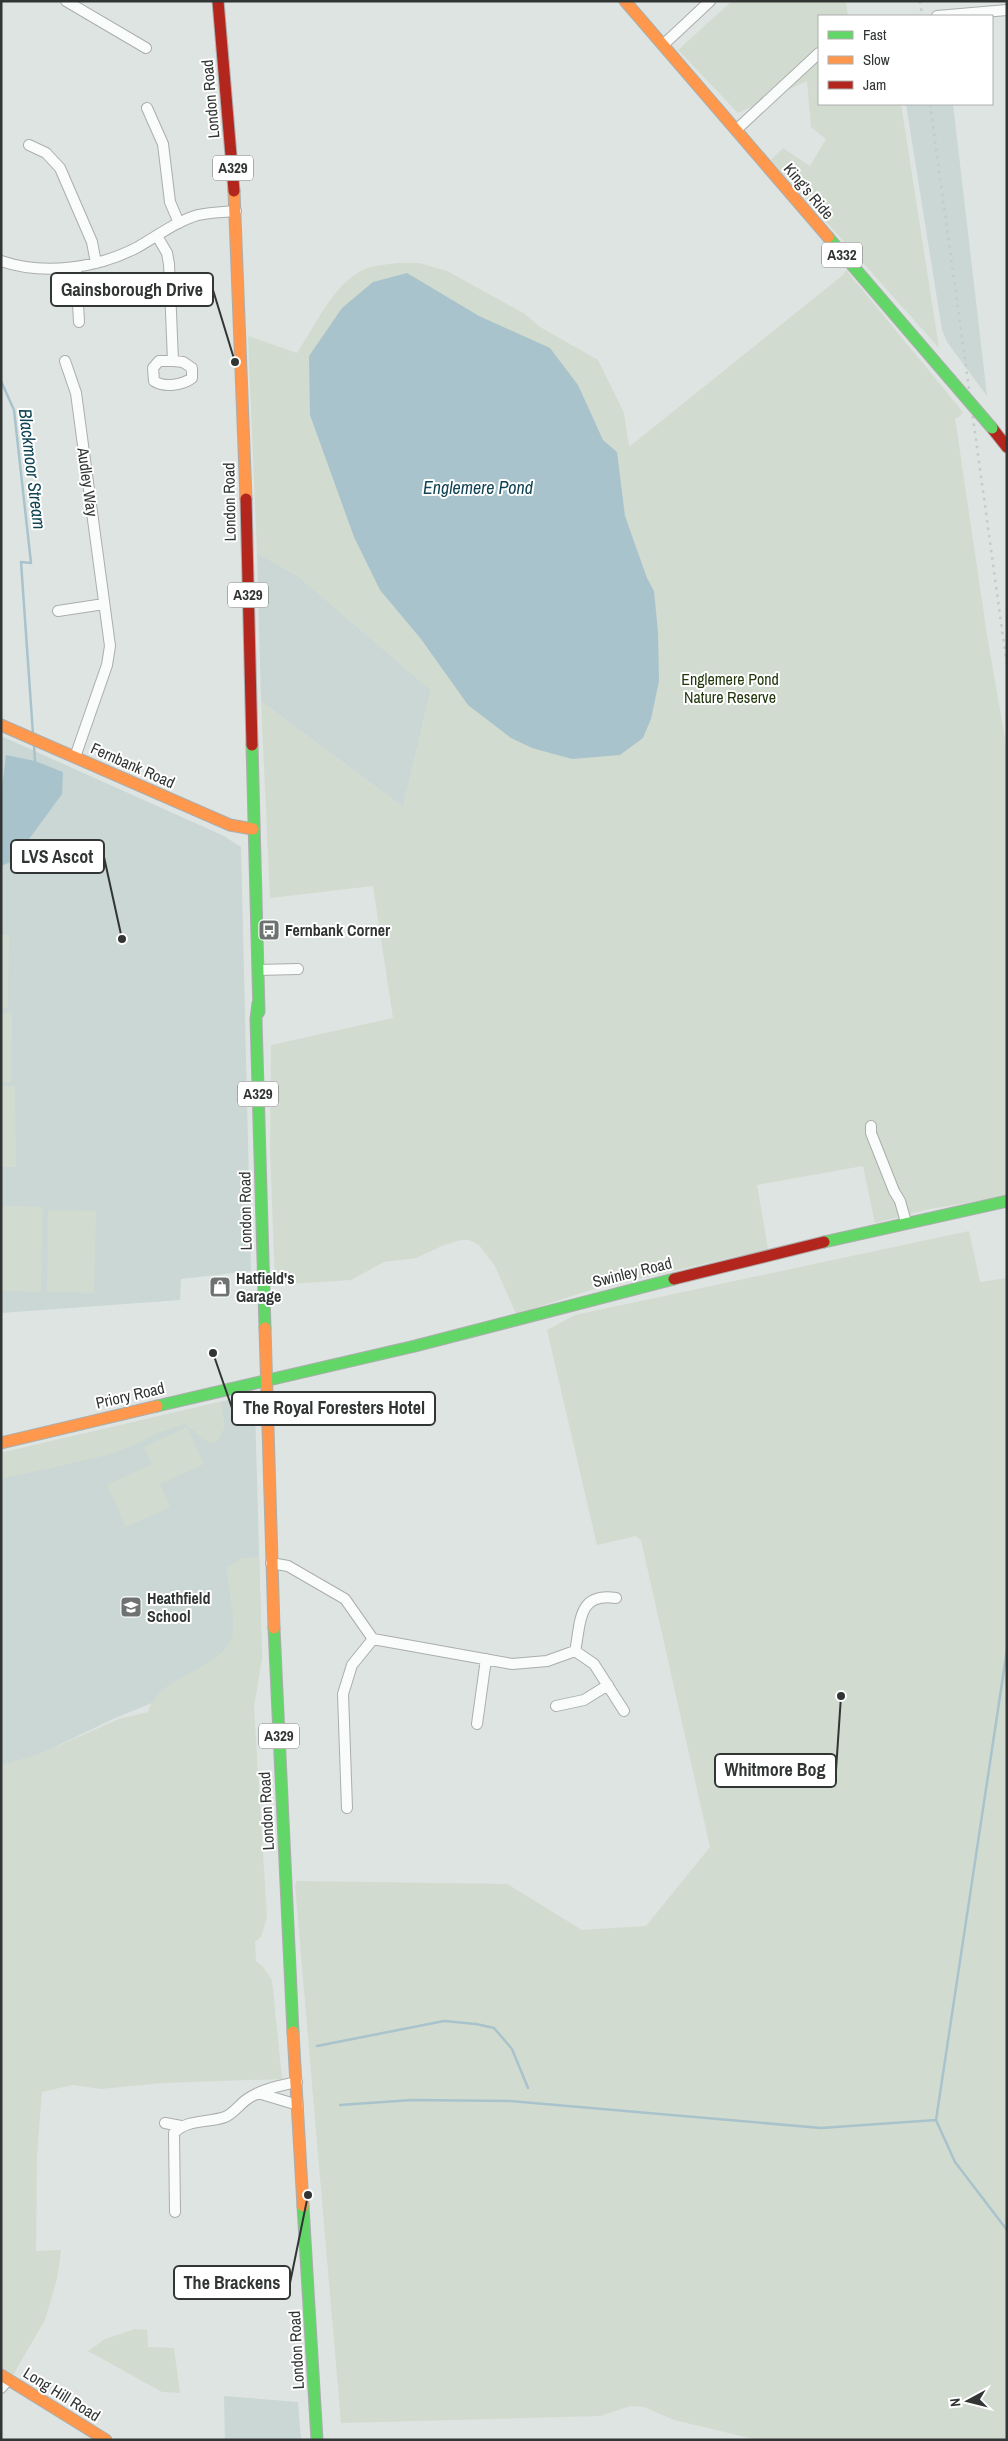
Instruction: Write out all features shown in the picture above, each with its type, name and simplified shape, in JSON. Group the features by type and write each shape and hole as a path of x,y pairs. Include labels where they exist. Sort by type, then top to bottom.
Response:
{"main road":[{"name":"London Road","path":"218,1 236,211 242,352 271,1563 285,1886 317,2440"},
{"name":"King's Ride","path":"625,1 1007,447"},
{"name":"Fernbank Road","path":"1,725 230,825 254,829"},
{"name":"Swinley Road","path":"266,1381 415,1346 560,1306 906,1222 1007,1201"},
{"name":"Priory Road","path":"1,1443 266,1381"},
{"name":"Long Hill Road","path":"4,2381 106,2440"}],"street":[{"path":"66,1 146,48"},
{"path":"663,45 710,1"},
{"path":"950,15 1007,10"},
{"path":"736,130 818,54"},
{"path":"147,108 163,144 170,202 179,223"},
{"path":"30,145 46,153 60,168 92,242 96,264"},
{"path":"1,261 31,267 76,267 96,264 124,253 179,223 205,214 236,211"},
{"path":"157,236 168,257 172,361"},
{"path":"76,267 79,322"},
{"name":"Audley Way","path":"64,361 76,393 110,646 109,659 76,757"},
{"path":"58,611 104,604"},
{"path":"258,970 298,969"},
{"path":"871,1126 871,1133 894,1191 900,1201 906,1222"},
{"path":"271,1563 288,1566 345,1599 374,1640 527,1664 547,1661 575,1651"},
{"path":"575,1651 578,1622 584,1608 604,1596 616,1598"},
{"path":"347,1808 343,1694 352,1665 374,1640"},
{"path":"575,1651 594,1664 624,1711"},
{"path":"477,1724 486,1659"},
{"path":"556,1706 568,1706 584,1700 608,1685"},
{"path":"165,2123 181,2126 227,2116 246,2100 258,2093 270,2088 297,2082"},
{"path":"258,2093 298,2105"},
{"path":"175,2212 174,2133 181,2126"}],"shaded area":[{"path":"906,105 953,105 987,396 947,342 942,330"},
{"path":"257,553 298,576 431,690 403,807 261,701"},
{"path":"1,736 224,836 241,847 251,1271 181,1279 180,1300 1,1313"},
{"name":"Heathfield School","path":"241,1397 255,1408 262,1658 115,1718 1,1773 1,1453"},
{"path":"224,2396 298,2402 301,2440 225,2440"}],"green space":[{"path":"732,1 846,1 848,15 818,15 818,105 901,105 939,348 771,160 783,148 810,166 826,139 811,127 807,81 738,113 678,50"},
{"name":"Englemere Pond Nature Reserve","path":"397,263 419,263 447,271 525,314 540,327 598,360 624,413 629,447 843,275 846,270 963,412 959,417 955,418 987,635 1007,750 1007,1196 930,1209 875,1223 863,1166 757,1185 768,1249 594,1289 516,1314 495,1266 479,1245 469,1240 461,1240 444,1245 416,1258 384,1262 351,1280 275,1285 270,1149 271,1045 393,1018 373,886 270,898 261,701 403,807 431,690 298,576 257,553 248,336 297,353 324,309 349,279 368,268"},
{"path":"1,935 9,935 8,1008 1,1008"},
{"path":"1,1013 12,1013 11,1082 1,1082"},
{"path":"1,1086 15,1086 16,1167 1,1167"},
{"path":"1,1206 43,1207 41,1292 1,1291"},
{"path":"48,1210 96,1211 94,1293 47,1292"},
{"path":"969,1231 980,1282 1007,1278 1007,2440 758,2440 674,2420 644,2407 631,2406 600,2416 341,2423 295,1885 297,1881 507,1884 582,1930 646,1926 710,1847 641,1540 636,1536 597,1545 547,1330 575,1315"},
{"path":"221,1402 225,1427 216,1443 208,1442 185,1424 154,1434 137,1444 104,1456 1,1479 1,1453"},
{"path":"187,1427 204,1464 160,1484 170,1507 126,1527 107,1485 152,1464 144,1447"},
{"path":"259,1556 262,1658 254,1707 267,1917 261,1937 255,1942 256,1961 272,1980 282,2079 162,2083 101,2089 73,2085 42,2092 37,2155 36,2251 61,2250 57,2279 45,2320 13,2375 1,2367 1,1765 42,1753 119,1719 148,1712 154,1700 163,1690 224,1651 233,1633 233,1615 227,1567 241,1559"},
{"path":"135,2329 147,2330 148,2347 174,2348 180,2393 162,2392 88,2351 105,2339"}],"water":[{"name":"Englemere Pond","path":"407,273 479,316 550,348 578,385 603,440 617,452 625,516 647,578 654,591 658,632 659,681 651,719 643,738 620,755 572,759 532,748 511,738 468,705 421,639 380,590 354,537 310,415 309,356 342,308 373,282"},
{"path":"6,755 35,761 63,772 62,794 13,861 1,866 1,795"}],"waterway":[{"name":"Blackmoor Stream","path":"1,381 14,410 31,563 21,562 33,734"},
{"name":"Blackmoor Stream","path":"34,745 35,761"},
{"path":"1007,1650 936,2120 955,2162 1007,2230"},
{"path":"317,2046 444,2021 476,2024 494,2028 512,2049 528,2088"},
{"path":"340,2105 412,2100 510,2101 821,2128 936,2120"}],"railway":[{"path":"920,1 922,15"},
{"path":"930,105 1007,666"}],"traffic: fast":[{"path":"828,237 949,378"},
{"path":"949,378 992,428"},
{"path":"252,745 259,1012"},
{"path":"258,1003 256,1019 265,1328"},
{"path":"824,1242 1007,1201"},
{"path":"157,1406 415,1346 674,1279"},
{"path":"274,1628 293,2032"},
{"path":"303,2206 317,2440"}],"traffic: slow":[{"path":"625,1 828,237"},
{"path":"234,191 246,499"},
{"path":"1,725 230,825 253,829"},
{"path":"265,1328 274,1628"},
{"path":"1,1443 157,1406"},
{"path":"293,2032 303,2206"},
{"path":"1,2375 106,2440"}],"traffic: jam":[{"path":"218,1 234,191"},
{"path":"992,428 1007,447"},
{"path":"246,499 252,745"},
{"path":"674,1279 824,1242"}],"place":[{"name":"Gainsborough Drive","path":"235,362"},
{"name":"Fernbank Corner","path":"269,930"},
{"name":"LVS Ascot","path":"122,939"},
{"name":"Hatfield's Garage","path":"220,1287"},
{"name":"The Royal Foresters Hotel","path":"213,1353"},
{"name":"Heathfield School","path":"131,1607"},
{"name":"Whitmore Bog","path":"841,1696"},
{"name":"The Brackens","path":"308,2195"}]}
